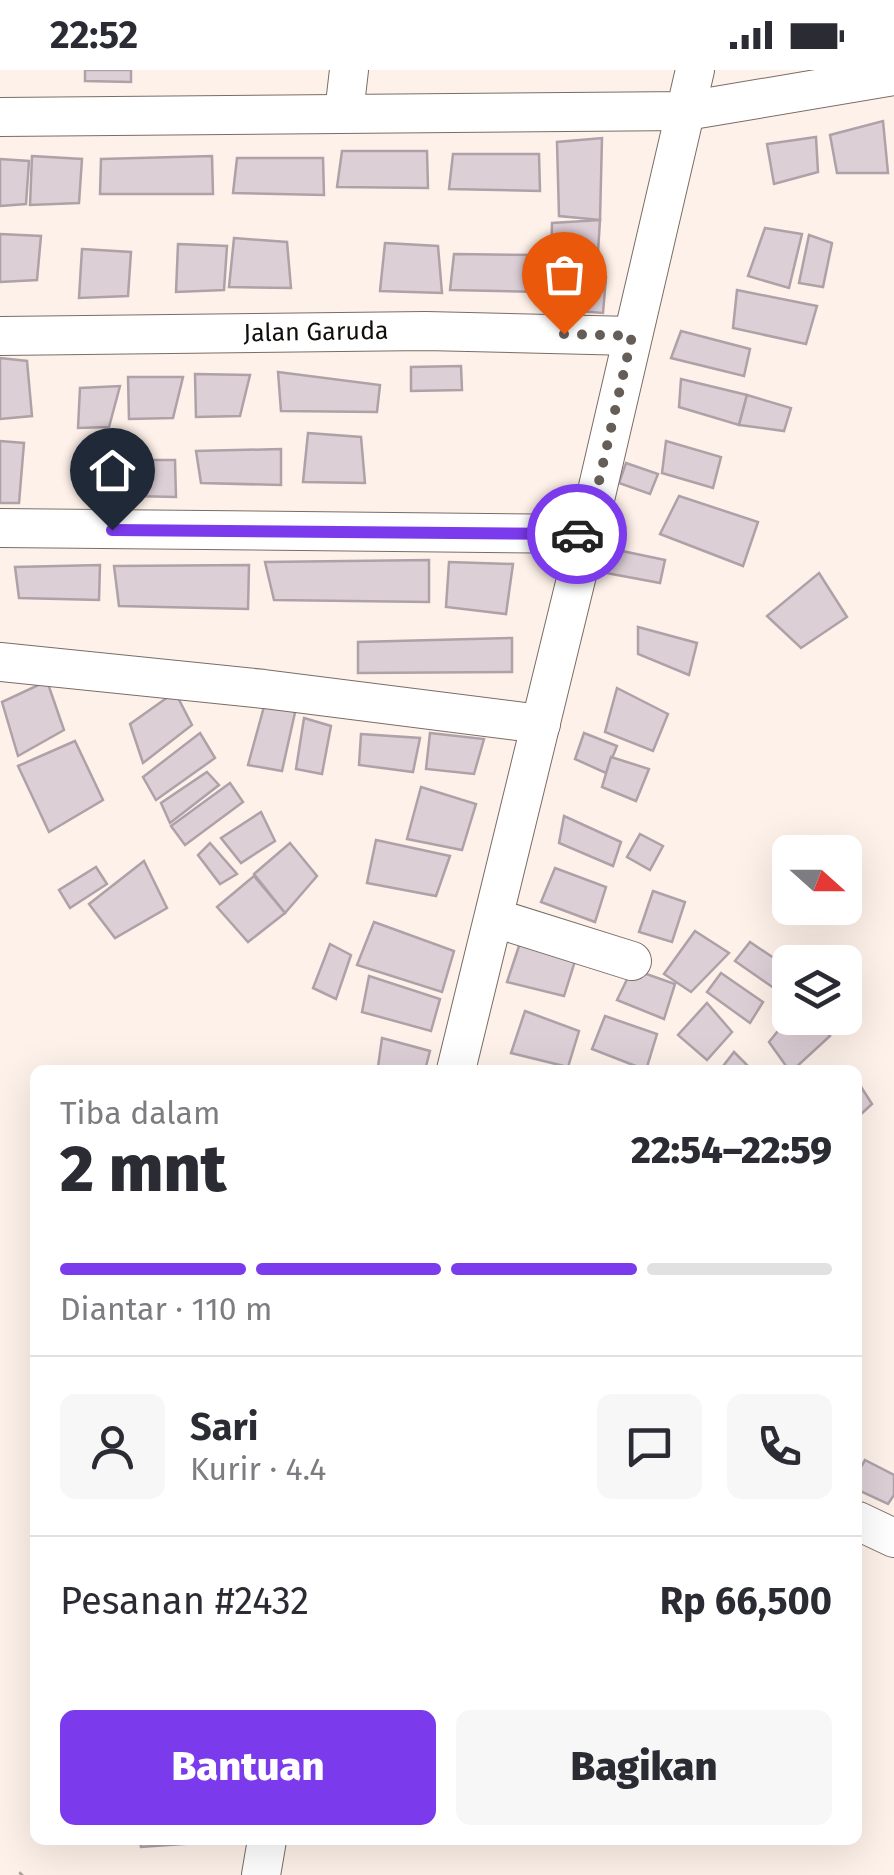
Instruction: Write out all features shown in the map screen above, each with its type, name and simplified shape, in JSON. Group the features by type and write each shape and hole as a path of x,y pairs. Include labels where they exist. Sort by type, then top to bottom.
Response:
{"street":[{"path":"344,113 349,70"},
{"path":"457,1065 696,70"},
{"path":"0,117 686,112 894,76"},
{"name":"Jalan Garuda","path":"0,336 426,330 632,336"},
{"path":"0,528 587,534"},
{"path":"0,662 264,689 541,724"},
{"path":"495,918 632,961"},
{"path":"862,1523 894,1538"},
{"path":"261,1875 266,1845"}],"building":[{"path":"85,70 131,70 131,82 85,81"},
{"path":"883,121 888,173 837,173 830,135"},
{"path":"816,137 818,172 774,184 767,144"},
{"path":"602,138 600,220 559,216 557,142"},
{"path":"342,151 427,151 428,188 337,187"},
{"path":"453,154 539,154 540,191 449,189"},
{"path":"32,156 82,159 79,203 30,205"},
{"path":"212,156 213,194 100,194 101,159"},
{"path":"237,158 323,158 324,195 233,193"},
{"path":"0,159 29,161 26,204 0,206"},
{"path":"600,220 597,268 551,271 552,223"},
{"path":"765,228 802,234 789,288 748,276"},
{"path":"0,234 41,236 37,280 0,282"},
{"path":"809,235 832,243 823,287 799,283"},
{"path":"234,238 287,242 291,288 229,287"},
{"path":"385,243 438,246 442,293 380,291"},
{"path":"178,244 227,246 224,290 176,292"},
{"path":"82,249 131,252 128,296 79,298"},
{"path":"454,254 540,255 540,292 450,290"},
{"path":"551,271 606,277 603,313 550,309"},
{"path":"737,290 817,306 806,344 733,328"},
{"path":"681,331 750,349 744,376 671,358"},
{"path":"0,358 27,361 32,416 0,419"},
{"path":"461,366 462,390 411,391 411,367"},
{"path":"278,372 380,385 377,412 281,411"},
{"path":"195,374 250,375 240,416 196,417"},
{"path":"128,377 183,377 173,418 129,419"},
{"path":"681,379 747,395 739,425 679,407"},
{"path":"120,386 109,427 78,428 80,388"},
{"path":"747,395 791,408 784,431 739,425"},
{"path":"308,433 361,437 365,483 303,482"},
{"path":"0,441 24,443 19,503 0,503"},
{"path":"666,441 721,457 713,488 662,473"},
{"path":"281,449 281,485 201,483 196,451"},
{"path":"90,460 175,460 176,497 85,495"},
{"path":"626,463 658,474 650,494 619,483"},
{"path":"679,496 758,522 743,566 660,534"},
{"path":"608,548 665,560 660,583 601,572"},
{"path":"429,560 429,602 274,600 265,562"},
{"path":"449,562 513,564 506,614 446,607"},
{"path":"100,565 99,600 19,598 15,567"},
{"path":"249,565 248,609 119,606 114,566"},
{"path":"819,573 847,617 801,648 767,616"},
{"path":"638,627 697,643 689,675 638,654"},
{"path":"512,638 512,672 358,673 358,642"},
{"path":"47,681 64,730 18,756 2,702"},
{"path":"617,688 668,714 653,751 605,732"},
{"path":"175,692 192,725 143,763 130,724"},
{"path":"265,703 296,708 282,771 248,765"},
{"path":"304,718 331,726 322,774 296,769"},
{"path":"200,733 215,758 156,800 143,777"},
{"path":"430,733 484,739 474,774 426,769"},
{"path":"584,733 617,746 606,773 575,759"},
{"path":"361,734 420,738 413,772 359,765"},
{"path":"75,741 103,800 49,832 18,766"},
{"path":"611,757 649,769 636,801 602,787"},
{"path":"207,772 219,785 170,823 161,803"},
{"path":"230,783 243,802 185,845 171,826"},
{"path":"421,787 476,804 462,850 407,839"},
{"path":"261,812 275,841 241,863 221,838"},
{"path":"564,816 621,842 613,866 559,843"},
{"path":"640,834 663,846 650,870 627,857"},
{"path":"376,840 450,856 436,896 367,883"},
{"path":"210,843 237,874 220,884 198,855"},
{"path":"290,843 317,876 285,913 254,874"},
{"path":"144,861 167,908 115,938 89,904"},
{"path":"96,867 107,884 70,908 59,890"},
{"path":"555,868 606,887 595,922 541,902"},
{"path":"254,876 285,913 248,942 217,907"},
{"path":"653,891 685,902 672,942 639,932"},
{"path":"374,922 454,951 442,992 357,965"},
{"path":"695,931 729,953 691,992 664,974"},
{"path":"521,940 575,961 564,996 507,982"},
{"path":"750,942 772,957 772,987 735,961"},
{"path":"330,944 351,955 336,999 313,988"},
{"path":"632,969 675,984 664,1019 617,1000"},
{"path":"721,973 763,1002 750,1023 707,992"},
{"path":"369,976 440,999 431,1031 362,1012"},
{"path":"707,1003 732,1032 707,1060 678,1035"},
{"path":"525,1011 579,1031 569,1065 511,1053"},
{"path":"605,1016 657,1034 648,1065 633,1065 592,1049"},
{"path":"775,1035 830,1036 798,1065 785,1065 769,1042"},
{"path":"382,1038 430,1051 426,1065 378,1065"},
{"path":"734,1052 747,1065 724,1065"},
{"path":"862,1088 872,1104 862,1113"},
{"path":"865,1460 894,1475 894,1495 888,1504 862,1492"}],"way so far":[{"path":"564,334 632,336 587,534 577,534"}],"route":[{"path":"112,530 577,534"}]}
